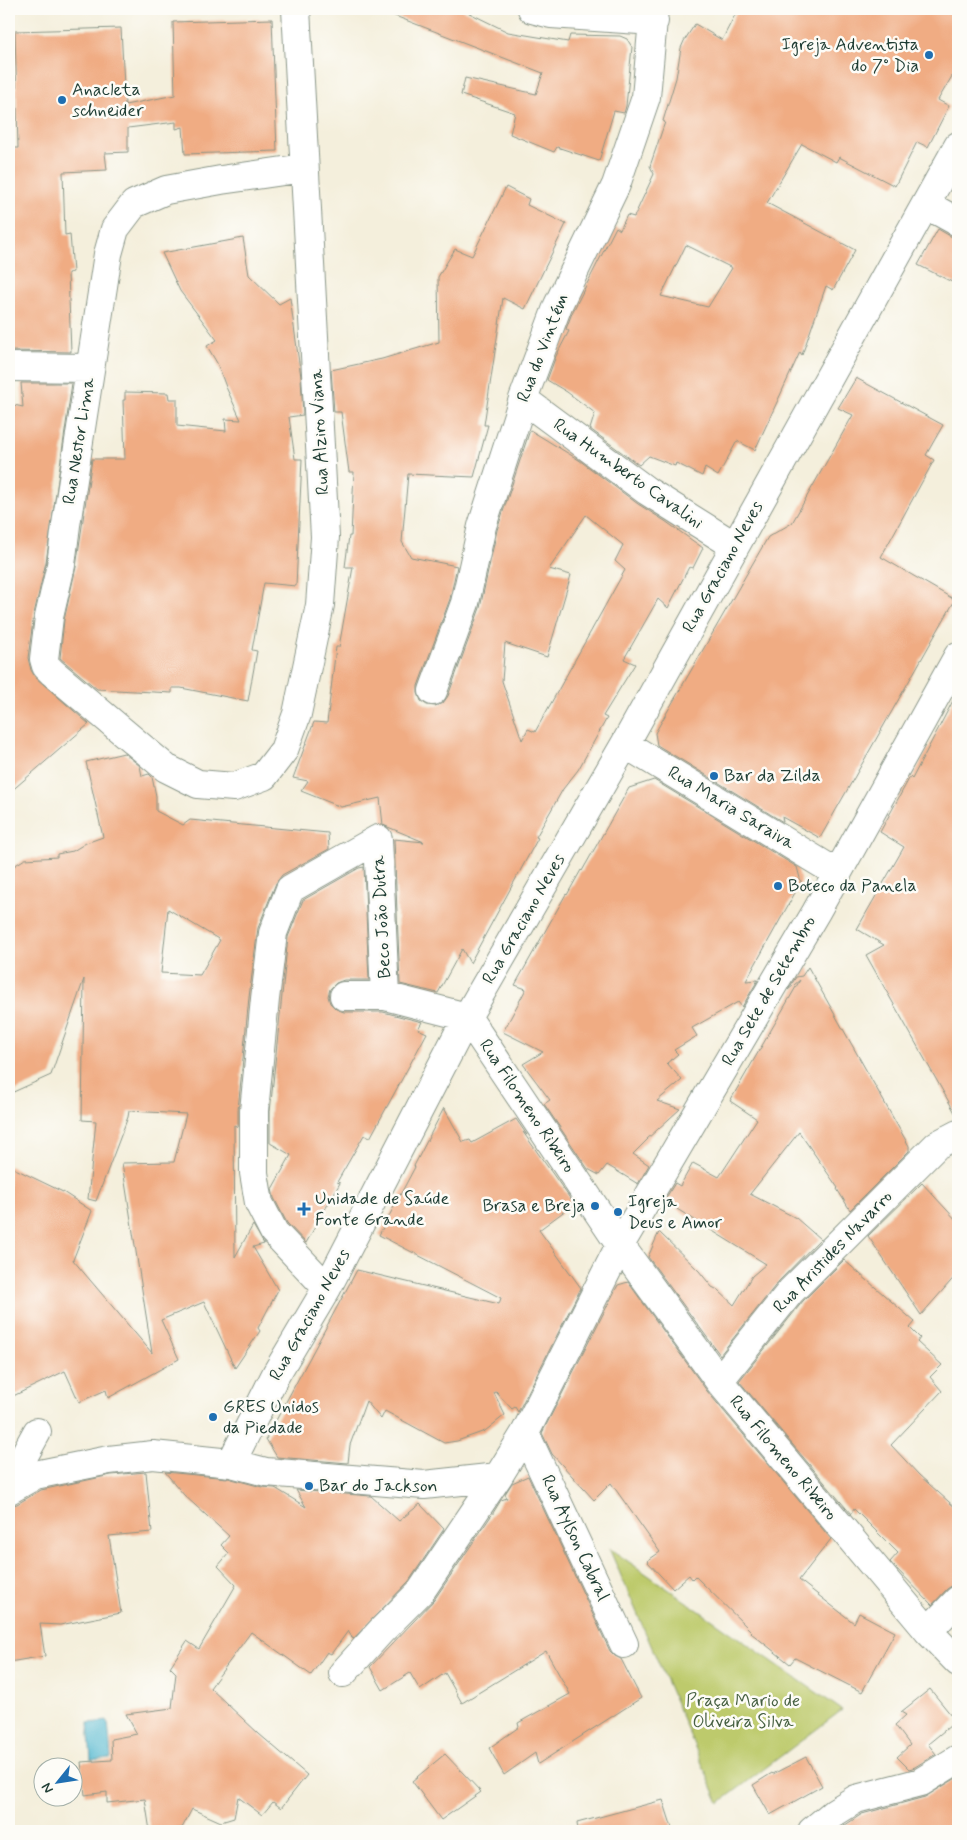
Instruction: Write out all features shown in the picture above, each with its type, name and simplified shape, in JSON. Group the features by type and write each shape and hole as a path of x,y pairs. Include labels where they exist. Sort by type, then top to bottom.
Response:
{"street":[{"name":"Rua Alziro Viana","path":"198,784 234,787 264,776 284,750 297,714 320,605 325,537 296,9"},
{"path":"532,9 551,14 654,15"},
{"name":"Rua do Vintém","path":"433,691 465,603 482,526 523,400 558,305 616,185 646,97 654,15"},
{"name":"Rua Graciano Neves","path":"231,1463 276,1374 327,1288 467,1017 625,744 901,247 927,205 958,146"},
{"name":"Rua Nestor Lima","path":"198,784 166,768 52,672 46,666 44,658 49,617 61,565 108,254 115,229 134,204 166,190 304,168"},
{"path":"927,205 958,222"},
{"path":"9,367 90,368"},
{"name":"Rua Humberto Cavalini","path":"523,400 647,491 735,546"},
{"name":"Rua Sete de Setembro","path":"620,1245 952,677 958,656"},
{"name":"Rua Maria Saraiva","path":"625,744 837,873"},
{"name":"Beco João Dutra","path":"327,1288 274,1232 259,1203 254,1173 254,1111 264,999 273,933 290,889 378,839 386,996"},
{"path":"344,996 386,996 467,1017"},
{"name":"Rua Filomeno Ribeiro","path":"467,1017 620,1245 719,1381 928,1631 958,1662"},
{"name":"Rua Aristides Navarro","path":"719,1381 792,1292 936,1145 958,1134"},
{"path":"343,1673 421,1590 498,1477 525,1433 620,1245"},
{"path":"17,1477 37,1432"},
{"name":"Rua Aylson Cabral","path":"525,1433 624,1644"},
{"path":"17,1477 109,1460 153,1455 231,1463 266,1472 424,1484 498,1477"},
{"path":"928,1631 958,1600"},
{"path":"812,1831 835,1812 856,1799 921,1782 958,1759"}],"green space":[{"name":"Praça Mario de Oliveira Silva","path":"609,1548 842,1710 719,1803"}],"water":[{"path":"108,1721 111,1758 91,1760 88,1723"}],"building":[{"path":"382,9 461,9 508,32 568,42 570,35 620,36 627,39 632,47 626,106 624,113 614,111 599,161 557,147 554,152 510,134 515,113 461,95 465,78 536,94 543,73 382,11"},
{"path":"738,9 958,9 958,66 938,100 949,106 928,147 917,142 895,186 839,157 836,162 802,144 767,203 855,250 833,290 826,286 802,355 800,352 755,450 737,441 718,476 705,468 702,476 676,463 675,466 649,456 639,465 590,429 595,413 547,380 556,356 569,331 566,329 572,313 616,227 620,230 627,215 634,217 654,174 650,166 665,122 663,121 676,78 684,41 695,24 722,40","holes":["686,245 732,268 708,307 661,296"]},
{"path":"272,19 277,151 185,154 183,127 176,129 176,122 128,128 128,152 105,153 107,170 63,172 65,235 70,234 73,272 68,273 71,352 9,351 9,148 18,148 15,31 121,28 125,105 175,95 173,22"},
{"path":"506,187 529,199 527,205 566,224 525,309 503,298 484,425 488,425 474,477 408,474 402,542 411,557 457,566 450,599 418,686 421,701 427,705 435,706 443,703 448,696 480,608 497,530 530,430 579,460 638,504 703,548 693,568 689,567 668,608 658,599 624,659 635,664 603,716 607,718 578,770 563,789 536,837 538,838 470,963 462,949 438,993 400,984 394,839 424,842 383,825 380,798 341,807 301,791 308,781 293,778 314,722 327,723 336,647 339,647 353,567 345,567 349,536 351,536 354,472 349,472 341,412 334,412 331,370 382,359 439,342 438,277 455,249 472,256","holes":["586,515 623,545 615,561 625,570 535,732 528,729 522,740 502,681 505,643 547,657 571,575 549,569"]},
{"path":"938,229 958,238 958,285 918,265"},
{"path":"243,238 249,275 279,304 290,298 301,377 303,415 289,417 295,459 302,459 296,586 264,583 252,650 257,651 248,701 181,688 172,688 172,693 97,689 60,658 64,620 76,567 92,459 125,459 123,400 125,400 125,392 168,393 169,399 177,399 177,426 226,431 225,419 241,420 217,363 207,346 217,340 180,291 162,253"},
{"path":"856,378 943,425 926,455 934,460 881,557 955,600 820,838 782,817 783,822 657,745 655,733 768,537 792,523 853,415 838,408"},
{"path":"21,383 72,383 46,562 34,614 28,658 35,677 89,724 9,793 9,404 23,407"},
{"path":"958,691 958,1118 866,955 884,945 857,929 904,847 880,832 910,777 912,779"},
{"path":"124,753 140,766 142,776 149,774 152,777 156,796 156,811 183,825 190,820 328,833 329,849 282,875 276,883 258,928 249,997 238,1127 234,1125 235,1257 253,1225 264,1244 253,1247 278,1290 258,1328 260,1331 235,1368 204,1302 161,1320 179,1359 108,1398 106,1390 79,1402 65,1371 9,1398 9,1166 63,1192 92,1211 73,1260 152,1353 122,1163 174,1162 186,1114 129,1111 96,1201 88,1199 96,1121 82,1120 84,979 51,1075 9,1094 9,869 25,859 57,857 57,854 73,851 86,843 103,837 86,762","holes":["168,909 220,940 200,975 161,973"]},
{"path":"654,780 797,867 801,882 746,981 758,980 742,1007 738,1002 692,1028 697,1036 674,1050 678,1054 667,1063 682,1080 657,1101 680,1109 633,1154 649,1165 638,1184 607,1165 599,1175 588,1169 544,1104 550,1100 523,1064 543,1052 503,1032 526,989 515,985 629,788"},
{"path":"364,867 369,980 344,980 336,983 330,989 328,996 330,1003 336,1009 344,1012 383,1012 422,1022 418,1029 427,1033 370,1138 364,1135 337,1182 340,1183 306,1243 287,1223 274,1198 272,1189 291,1155 270,1143 270,1112 288,937 303,900"},
{"path":"808,967 909,1146 909,1151 850,1210 838,1188 799,1132 750,1194 796,1218 820,1239 779,1281 720,1355 648,1257 659,1232 699,1271 712,1287 734,1305 752,1276 766,1264 664,1201 675,1183 680,1186 693,1163 719,1177 757,1119 730,1101 800,980 788,990 796,977 802,976"},
{"path":"444,1108 463,1142 470,1140 472,1143 516,1119 527,1135 523,1132 574,1204 539,1230 581,1288 518,1412 515,1407 512,1409 496,1392 494,1393 505,1415 485,1431 457,1441 444,1443 385,1411 381,1419 366,1401 350,1445 348,1463 277,1457 266,1439 357,1270 499,1304 501,1298 379,1235"},
{"path":"922,1183 958,1222 958,1273 921,1315 868,1236"},
{"path":"844,1260 915,1322 910,1328 920,1338 917,1342 942,1365 930,1377 942,1391 891,1445 919,1475 958,1510 958,1585 953,1585 947,1589 932,1605 890,1562 898,1553 854,1509 851,1514 739,1381 803,1301"},
{"path":"628,1282 707,1391 831,1539 799,1580 854,1623 859,1613 895,1632 862,1692 795,1658 790,1664 751,1633 695,1576 692,1579 689,1575 673,1589 647,1561 660,1552 611,1483 594,1500 552,1454 542,1433 618,1285"},
{"path":"146,1472 152,1532 109,1536 121,1613 60,1625 40,1624 45,1656 9,1662 9,1506 17,1504 41,1490 111,1475"},
{"path":"165,1472 228,1478 262,1487 275,1488 306,1507 296,1490 371,1496 399,1521 420,1504 444,1529 409,1581 353,1639 348,1631 331,1654 327,1652 311,1675 251,1632 210,1688 259,1734 307,1775 281,1808 273,1802 262,1815 238,1797 234,1818 221,1822 192,1809 182,1828 150,1831 145,1799 107,1803 107,1792 85,1795 82,1762 112,1760 111,1739 137,1734 126,1714 172,1708 176,1673 170,1667 187,1641 199,1649 236,1585 218,1566 229,1553 221,1545 229,1536 184,1495"},
{"path":"528,1476 610,1651 621,1659 641,1698 538,1764 535,1753 504,1775 489,1748 519,1727 518,1723 570,1694 546,1651 462,1703 445,1673 420,1690 410,1673 383,1690 370,1667 434,1600 501,1500 507,1498 505,1494 512,1483"},
{"path":"930,1689 956,1721 928,1744 936,1754 909,1769 897,1757 910,1745 895,1725 906,1715 901,1712"},
{"path":"445,1754 481,1792 441,1820 412,1781"},
{"path":"806,1757 822,1786 770,1815 753,1785 772,1773"},
{"path":"958,1777 958,1831 836,1831 862,1814 925,1797"},
{"path":"663,1800 673,1831 578,1831 577,1823"}],"place":[{"name":"Igreja Adventista do 7˚ Dia","path":"929,55"},
{"name":"Anacleta schneider","path":"62,100"},
{"name":"Bar da Zilda","path":"714,776"},
{"name":"Boteco da Panela","path":"778,886"},
{"name":"Brasa e Breja","path":"595,1206"},
{"name":"Unidade de Saúde Fonte Grande","path":"304,1209"},
{"name":"Igreja Deus e Amor","path":"618,1212"},
{"name":"GRES Unidos da Piedade","path":"213,1417"},
{"name":"Bar do Jackson","path":"309,1486"}]}
